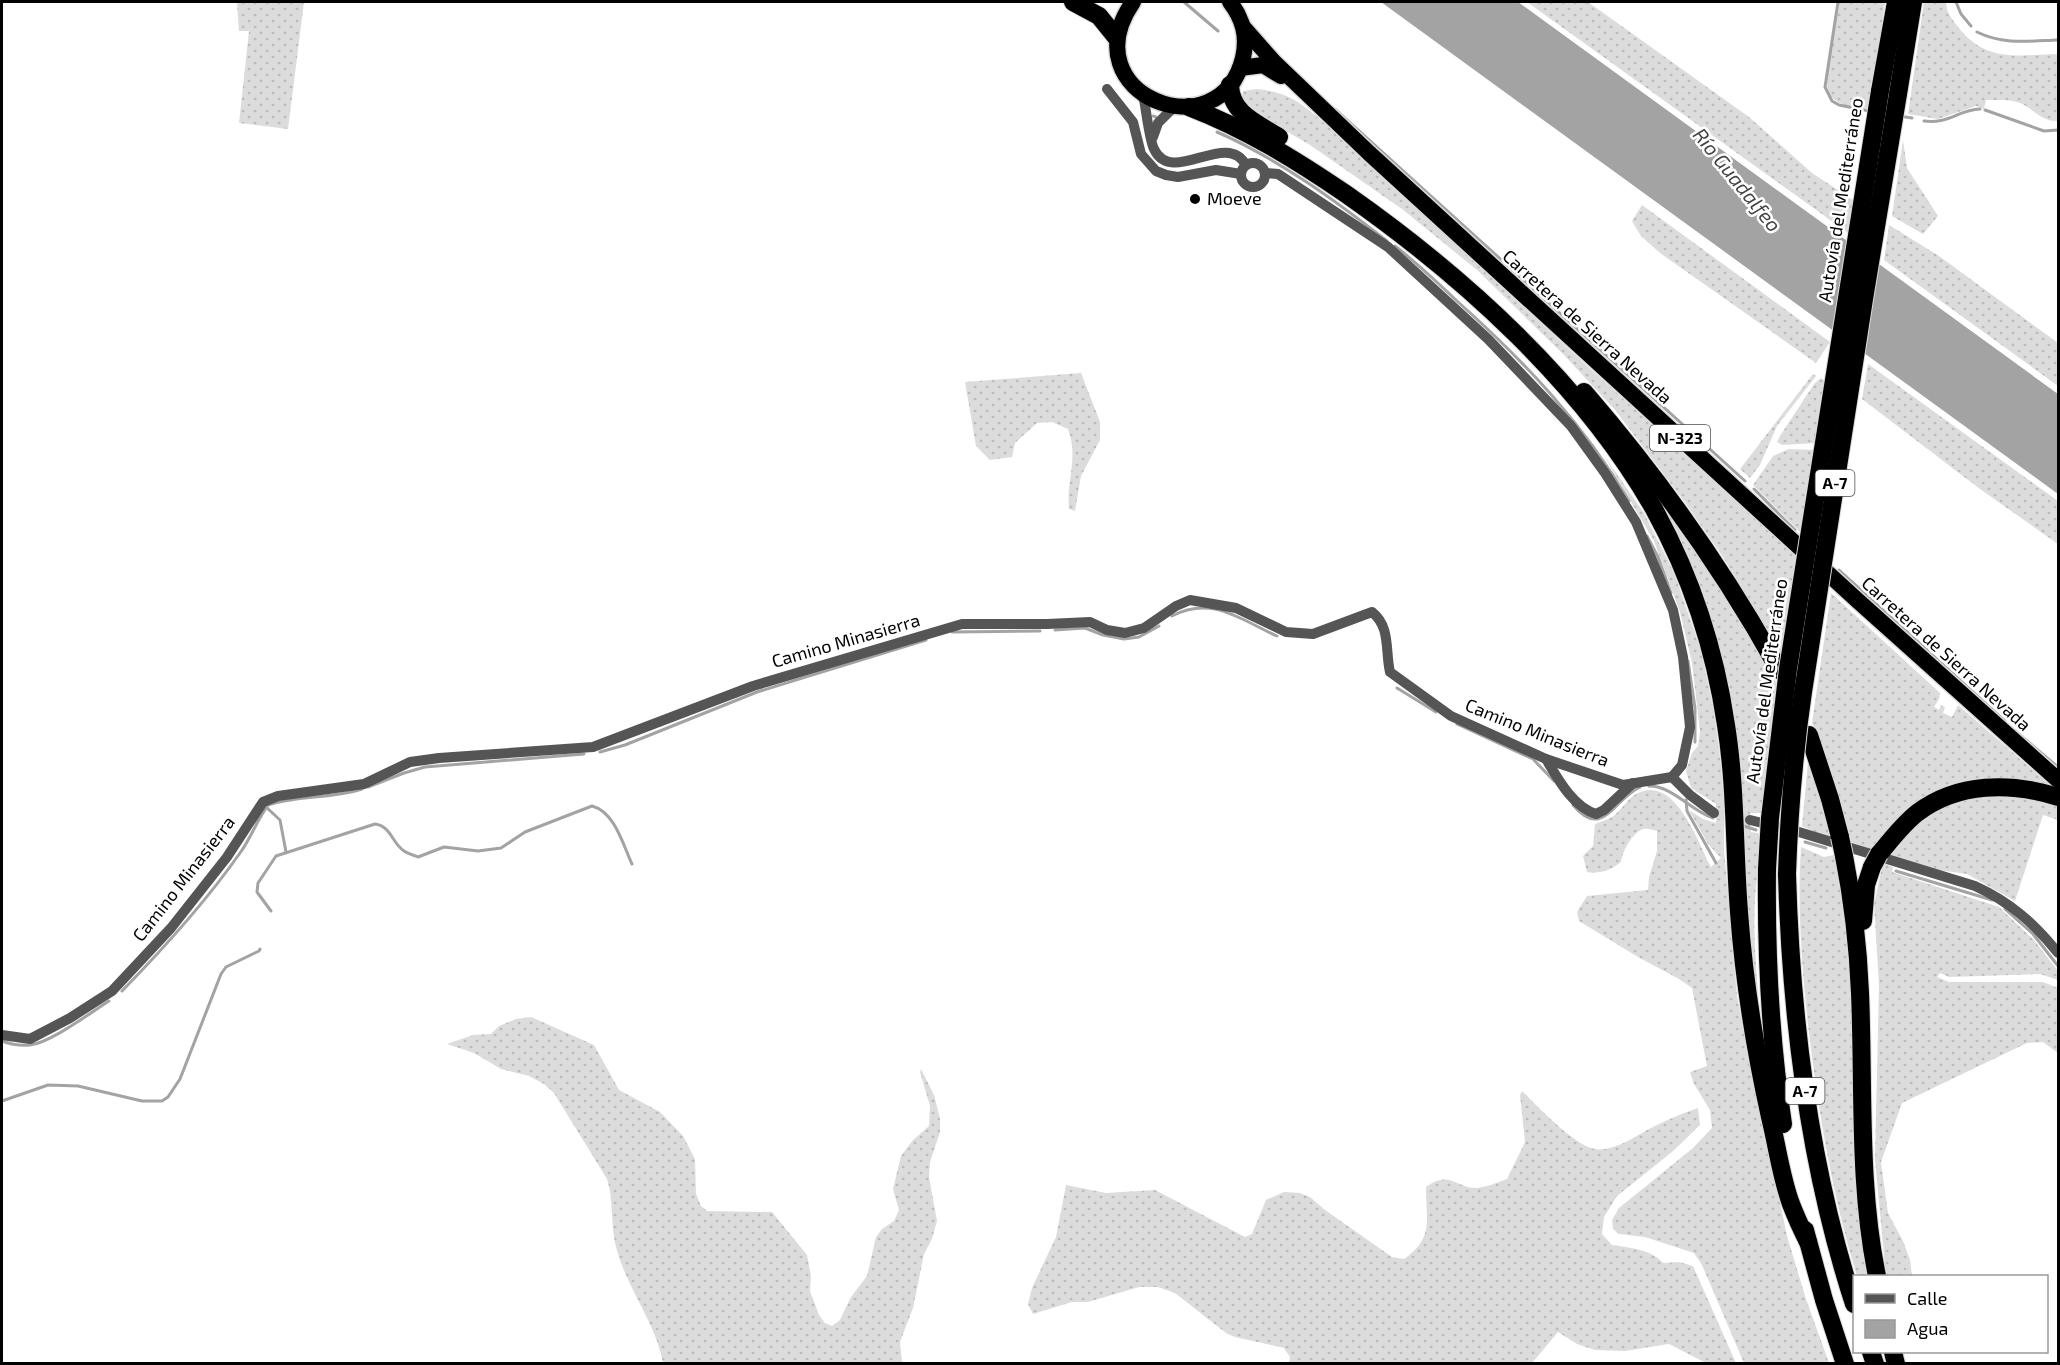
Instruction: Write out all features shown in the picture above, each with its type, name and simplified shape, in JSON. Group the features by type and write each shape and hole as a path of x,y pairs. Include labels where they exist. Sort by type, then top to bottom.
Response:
{"highway":[{"path":"1073,2 1099,16 1116,37"},
{"path":"1132,2 1122,16 1116,37 1119,59 1128,79 1143,94 1159,103 1182,107 1223,120 1266,142 1382,220 1432,259 1506,326 1583,408 1624,461 1654,510 1681,564 1701,617 1717,671 1727,728 1733,787 1738,910 1746,990 1764,1086 1790,1202 1808,1242"},
{"name":"Carretera de Sierra Nevada","path":"1230,2 1238,11 1244,28 1305,93 1857,600 2058,780"},
{"name":"Autovía del Mediterráneo","path":"1853,1300 1822,1184 1805,1088 1789,940 1787,874 1791,787 1803,692 1864,298 1889,93 1896,2"},
{"name":"Autovía del Mediterráneo","path":"1845,1364 1808,1242 1794,1183 1777,1081 1767,968 1767,869 1771,808 1788,669 1889,93 1913,2"},
{"path":"1182,107 1215,98 1230,85 1240,68 1245,48 1244,28"},
{"name":"Carretera de Sierra Nevada","path":"1240,68 1263,65 1305,93"},
{"path":"1230,85 1231,94 1241,113 1343,178 1418,234 1461,269 1525,328 1620,433 1692,528 1730,584 1779,670"},
{"path":"1809,735 1840,837 1856,935 1860,988 1864,1159 1877,1275"},
{"path":"1860,988 1864,964 1863,907 1866,885 1876,860 1897,832 1918,813 1940,800 1962,792 1986,787 2012,786 2058,797"}],"street":[{"path":"1107,89 1133,122 1141,154 1156,171 1178,177 1216,170 1244,169 1258,164 1265,173 1278,174 1388,248 1488,339 1563,418 1605,473 1636,522 1673,610 1683,657 1690,727 1682,765 1672,777 1690,795 1714,813"},
{"path":"1143,94 1154,149 1167,161 1187,162 1205,155 1232,154 1244,160 1243,182 1253,187 1262,183 1265,173"},
{"path":"1152,140 1158,123 1182,107"},
{"name":"Camino Minasierra","path":"2,1035 30,1039 70,1018 112,991 171,928 227,857 262,802 278,796 364,784 410,762 593,747 753,686 962,624 1090,622 1107,630 1125,633 1144,628 1163,613 1190,600 1236,608 1286,632 1313,634 1372,612 1379,617 1387,638 1386,656 1390,672 1451,716 1546,759 1623,785 1672,777"},
{"path":"1546,759 1585,811 1596,814 1604,810 1633,783"},
{"path":"1750,820 1799,832 1975,886 1996,896 2031,921 2058,952"}],"shaded area":[{"path":"237,2 304,2 288,129 239,123 249,31 239,31"},
{"path":"1527,2 1588,2 1749,117 1812,173 1856,202 1851,235"},
{"path":"1839,2 1885,2 1871,109 1845,105 1833,99 1829,93 1827,74"},
{"path":"1924,2 1946,2 1948,12 1958,27 1969,39 1991,52 2016,55 2058,54 2058,121 2047,119 2020,103 2003,100 1986,100 1984,109 1976,106 1938,119 1908,114"},
{"path":"1257,89 1288,97 1303,105 1327,125 1587,366 1800,558 1783,661 1723,557 1615,410 1564,355 1477,270 1402,209 1310,145 1249,109 1241,100 1243,91"},
{"path":"1903,140 1907,168 1938,216 1923,234 1892,216"},
{"path":"1642,205 1830,342 1816,363 1660,253 1641,236 1632,221"},
{"path":"1889,225 1939,256 2058,343 2058,386 1884,260"},
{"path":"1868,364 2058,501 2058,544 1980,489 1862,399"},
{"path":"1081,373 1100,422 1100,440 1081,476 1075,511 1069,509 1072,450 1068,429 1052,422 1037,423 1015,443 1012,457 990,460 976,446 965,382"},
{"path":"1813,374 1816,376 1777,426 1760,465 1750,478 1740,469"},
{"path":"1821,378 1827,382 1817,443 1782,445 1777,442 1814,384"},
{"path":"1789,449 1816,450 1803,535 1753,485 1773,456"},
{"path":"1603,454 1644,513 1675,575 1701,651 1714,712 1721,766 1724,849 1737,996 1755,1092 1787,1236 1829,1363 1744,1363 1702,1265 1694,1253 1645,1237 1619,1234 1613,1229 1612,1220 1619,1208 1693,1148 1712,1128 1710,1110 1694,1084 1690,1072 1707,1066 1692,988 1579,921 1577,912 1587,896 1648,890 1649,877 1657,851 1657,831 1645,829 1635,834 1623,853 1621,862 1606,871 1587,872 1583,856 1593,846 1595,824 1612,817 1636,794 1650,790 1662,793 1683,814 1711,867 1721,858 1708,844 1689,810 1703,819 1716,823 1716,804 1691,788 1686,771 1692,753 1698,746 1700,731 1692,663 1680,612 1654,541"},
{"path":"1637,468 1696,547 1779,687 1763,813 1750,813 1751,832 1763,834 1756,885 1754,926 1763,1048 1749,969 1734,724"},
{"path":"1831,593 1940,693 1934,707 1939,710 1941,705 1945,707 1943,713 1952,717 1958,705 2052,787 1985,781 1873,851 1851,842 1831,770 1812,723"},
{"path":"1809,751 1836,842 1802,826"},
{"path":"1988,794 2046,800 2058,806 2058,820 2043,815 2015,901 1967,874 1938,870 1886,856 1909,829 1934,811"},
{"path":"1801,847 1824,857 1834,855 1846,912 1852,991 1856,1178 1870,1275 1857,1275 1840,1215 1821,1120 1808,1025 1802,959"},
{"path":"1883,863 1893,867 1892,872 1999,907 2034,940 2058,971 2058,980 2040,974 1949,977 1940,973 1937,977 1949,982 2043,982 2058,988 2058,1053 2043,1042 2027,1043 1902,1103 1881,1162 1888,1213 1903,1241 1910,1260 1912,1275 1886,1275 1875,1160 1879,985 1874,904"},
{"path":"531,1017 594,1045 619,1090 660,1112 683,1136 695,1159 696,1194 701,1206 707,1211 772,1212 807,1255 811,1276 810,1291 819,1315 825,1323 832,1326 840,1320 851,1297 867,1276 876,1237 882,1229 894,1221 899,1210 893,1189 901,1156 913,1140 929,1126 930,1106 921,1069 934,1095 940,1119 940,1132 930,1162 929,1177 937,1221 932,1239 924,1254 913,1308 900,1342 902,1363 663,1363 654,1334 627,1277 616,1247 611,1195 607,1179 554,1093 544,1084 529,1076 501,1069 474,1053 447,1044 473,1035 491,1034 499,1026 516,1019"},
{"path":"1522,1091 1570,1136 1595,1149 1622,1144 1666,1121 1698,1108 1700,1125 1672,1152 1617,1196 1604,1217 1602,1234 1612,1245 1646,1252 1663,1263 1679,1262 1693,1266 1736,1363 1706,1363 1669,1344 1625,1351 1595,1350 1577,1344 1558,1332 1532,1363 1289,1363 1290,1357 1284,1348 1226,1333 1175,1293 1158,1287 1139,1287 1088,1302 1072,1302 1033,1314 1028,1304 1032,1288 1056,1237 1066,1185 1106,1193 1155,1190 1245,1237 1252,1234 1266,1200 1284,1192 1300,1193 1310,1197 1392,1257 1404,1259 1414,1251 1424,1236 1427,1219 1426,1187 1434,1182 1446,1180 1479,1188 1507,1179 1525,1142 1520,1095"}],"water":[{"name":"Río Guadalfeo","path":"1381,2 1518,2 2058,394 2058,494"}],"waterway":[{"path":"1184,2 1218,31"},
{"path":"1838,2 1825,87 1832,101 1839,105 1869,111"},
{"path":"1956,2 1961,14 1971,26"},
{"path":"1977,32 2007,41 2058,40"},
{"path":"1335,109 1745,481"},
{"path":"1924,121 1940,121 1980,109"},
{"path":"1985,110 2044,131 2058,130"},
{"path":"1899,116 1912,118"},
{"path":"1217,132 1284,167 1387,241"},
{"path":"1395,246 1427,273 1529,370 1572,419 1629,501"},
{"path":"1754,489 1795,530"},
{"path":"1647,536 1658,557 1671,593"},
{"path":"1839,570 2005,721"},
{"path":"1172,616 1187,610 1213,609 1239,617 1277,636"},
{"path":"1055,630 1085,628 1103,635 1124,639 1139,637 1159,626"},
{"path":"952,632 1040,631"},
{"path":"600,752 625,745 757,692 926,640"},
{"path":"1688,661 1695,708 1695,742"},
{"path":"1397,688 1436,712"},
{"path":"1457,724 1533,759 1554,781"},
{"path":"2014,730 2058,767"},
{"path":"368,787 425,767 584,754"},
{"path":"1649,786 1666,790 1713,818"},
{"path":"1573,805 1583,815 1592,819 1601,818 1640,787"},
{"path":"122,991 169,942 213,890 244,847 268,805 362,789"},
{"path":"1686,800 1687,811 1716,863"},
{"path":"271,911 257,892 258,883 276,856 375,824 385,828 400,848 418,857 444,847 478,851 501,848 525,832 592,806 600,809 612,822 632,864"},
{"path":"266,807 280,820 286,852"},
{"path":"1741,825 1756,830"},
{"path":"1805,842 1826,848"},
{"path":"1896,871 1992,900"},
{"path":"2005,909 2033,934 2058,966"},
{"path":"2,1101 48,1085 78,1086 142,1101 162,1101 168,1097 180,1079 221,974 226,967 260,949"},
{"path":"2,1041 23,1045 38,1043 81,1020 109,1001"}],"tunnel":[{"path":"1714,813 1750,820"}],"place":[{"name":"Moeve","path":"1195,199"}]}
